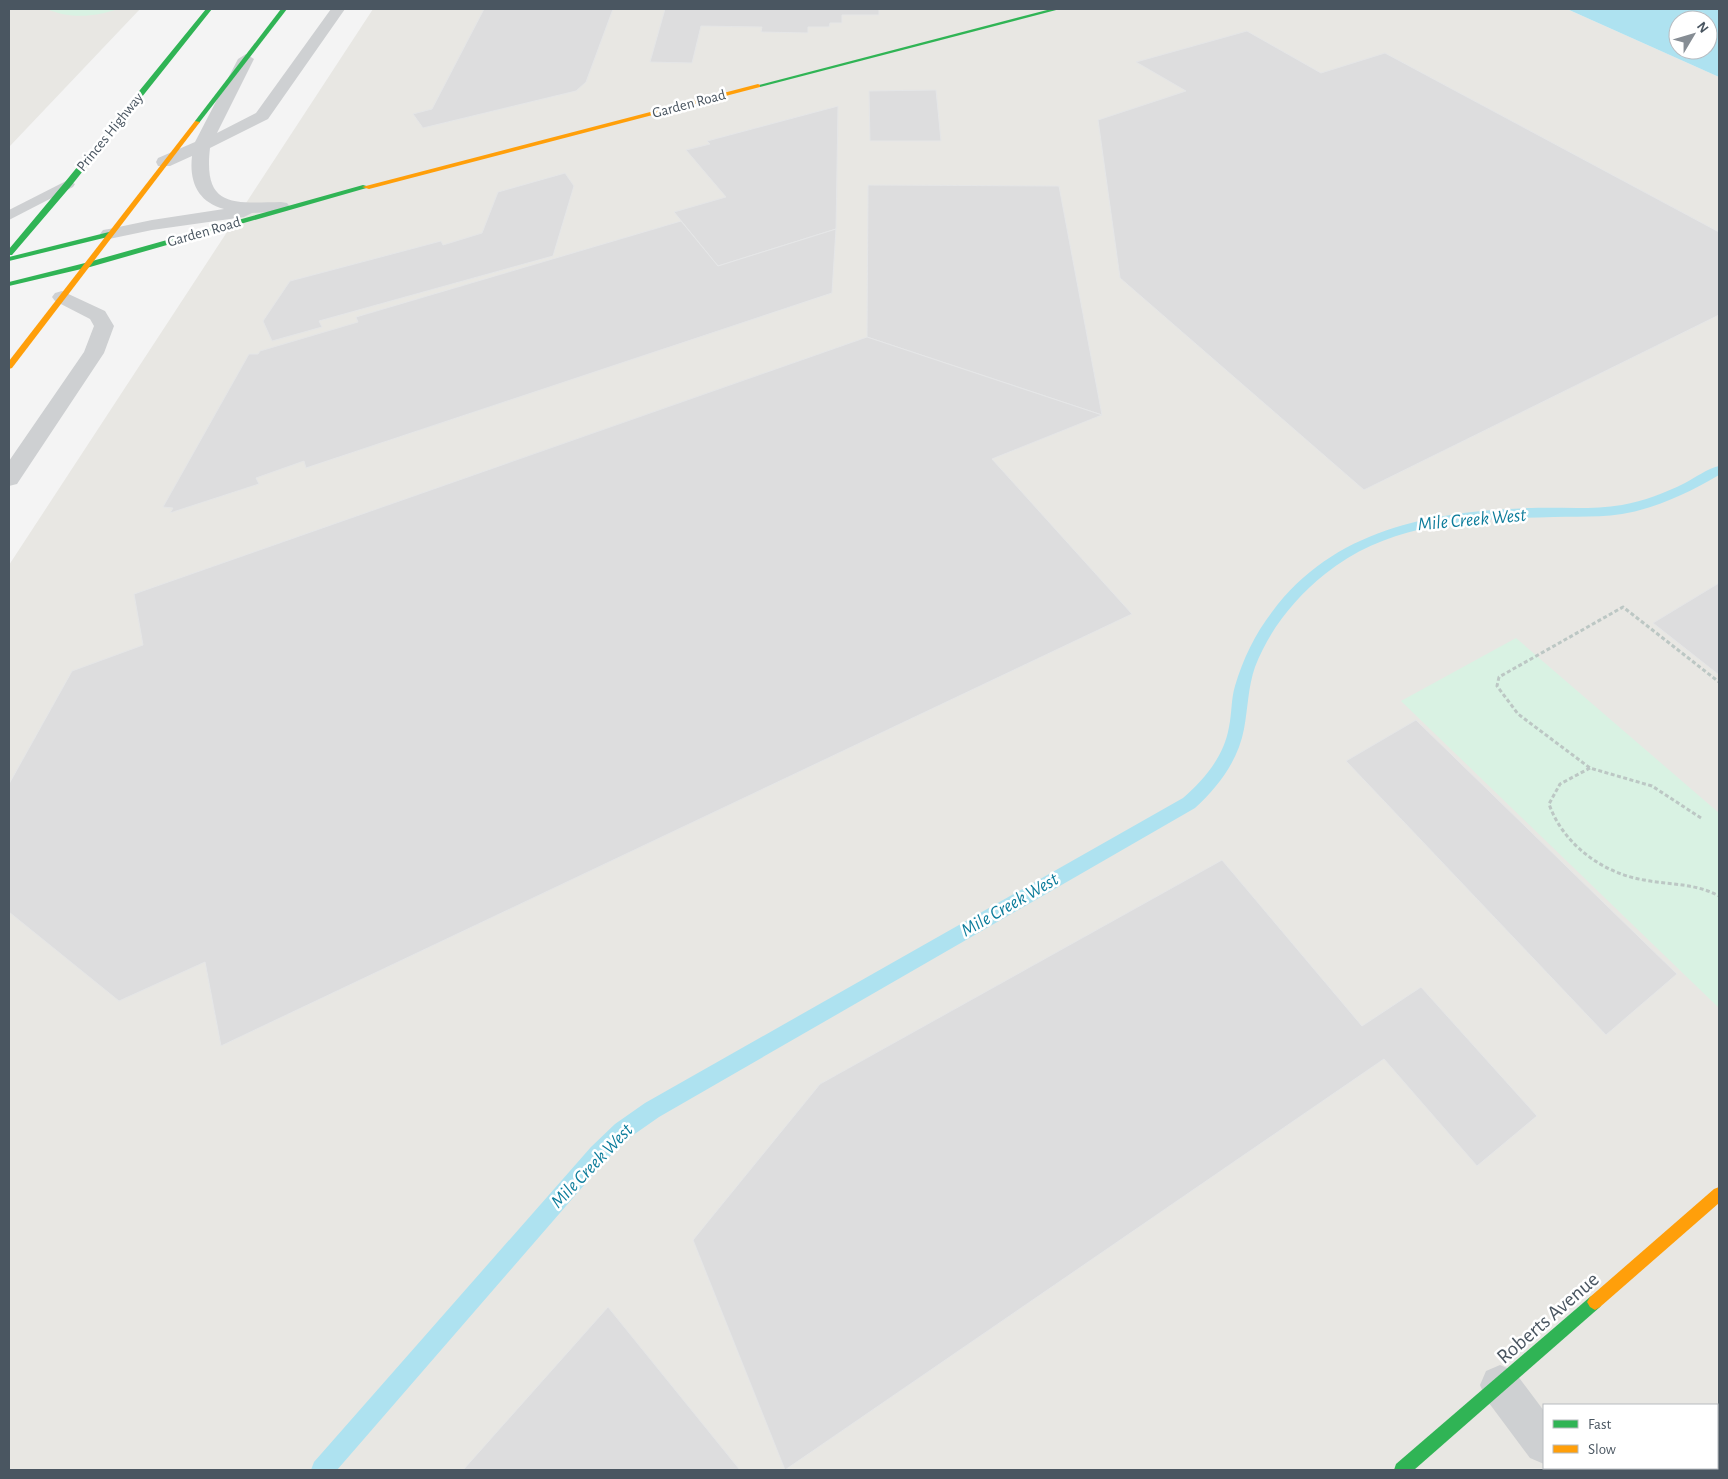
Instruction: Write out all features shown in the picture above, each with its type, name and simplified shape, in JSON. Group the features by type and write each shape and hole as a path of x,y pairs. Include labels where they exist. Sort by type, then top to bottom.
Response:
{"main road":[{"name":"Princes Highway","path":"9,253 68,184 210,9"},
{"path":"9,366 164,162 284,9"},
{"name":"Garden Road","path":"9,284 87,265 320,199 1057,9"},
{"name":"Garden Road","path":"280,207 320,199"},
{"path":"9,259 109,234"},
{"name":"Roberts Avenue","path":"1402,1470 1719,1194"}],"street":[{"path":"164,162 236,130 262,116 276,100 338,9"},
{"path":"246,59 202,145 199,170 206,192 210,197 225,205 238,208 280,207"},
{"name":"Garden Road","path":"109,234 152,225 280,207"},
{"path":"9,478 94,352 101,338 104,326 98,315 62,297"},
{"path":"1500,1385 1543,1443"}],"lane":[{"path":"9,216 68,184"}],"path":[{"path":"1701,818 1652,786 1590,768 1518,714 1506,700 1498,686 1499,677 1624,607 1719,682"},
{"path":"1590,768 1564,779 1554,790 1549,804 1556,823 1569,840 1620,874 1643,880 1692,885 1719,896"}],"shaded area":[{"path":"9,9 140,9 9,147"},
{"path":"373,9 1567,9 1668,54 1668,60 1681,60 1719,77 1719,1470 9,1470 9,565"}],"green space":[{"path":"47,9 118,9 100,14 73,16"},
{"path":"1516,638 1719,813 1719,1008 1401,701"}],"water":[{"path":"1567,9 1719,9 1719,77 1681,60 1718,60 1718,10 1668,10 1668,54"}],"building":[{"path":"484,9 613,9 586,82 576,91 423,128 413,114 432,109"},
{"path":"665,9 879,9 879,15 842,15 842,23 830,23 829,27 808,27 808,33 761,32 762,27 701,26 692,63 650,62"},
{"path":"1247,31 1321,73 1385,53 1719,232 1719,315 1364,490 1120,278 1098,120 1186,91 1136,62"},
{"path":"936,90 941,141 870,141 869,91"},
{"path":"838,106 836,229 718,266 674,212 726,197 686,150 710,144 707,141"},
{"path":"565,173 574,186 553,256 319,321 322,327 272,341 263,321 290,281 441,241 443,245 482,233 498,192"},
{"path":"868,185 1059,186 1102,415 867,337"},
{"path":"681,221 718,266 836,229 832,293 306,468 304,461 256,478 259,484 170,513 173,508 163,507 249,354 258,354 260,351 358,322 356,317"},
{"path":"867,337 1102,415 992,459 1132,614 221,1046 205,962 119,1001 9,912 9,784 72,671 143,645 134,594"},
{"path":"1719,583 1719,675 1653,623"},
{"path":"1416,720 1677,974 1606,1035 1346,761"},
{"path":"1222,860 1362,1026 1421,987 1537,1116 1477,1166 1384,1059 785,1470 693,1240 820,1084"},
{"path":"608,1307 740,1470 463,1470"}],"waterway":[{"name":"Mile Creek West","path":"322,1470 598,1154 622,1131 652,1110 1189,803 1197,796 1211,781 1228,755 1236,729 1242,687 1256,649 1266,631 1290,599 1336,559 1361,544 1387,533 1442,519 1500,514 1621,510 1654,502 1676,493 1719,470"}],"traffic: fast":[{"path":"9,253 68,184 209,9"},
{"path":"197,122 284,9"},
{"path":"758,86 1057,9"},
{"path":"87,265 366,187"},
{"path":"9,259 109,234"},
{"path":"9,284 87,265"},
{"path":"1402,1470 1595,1302"}],"traffic: slow":[{"path":"366,187 758,86"},
{"path":"9,366 197,122"},
{"path":"1595,1302 1719,1194"}]}
